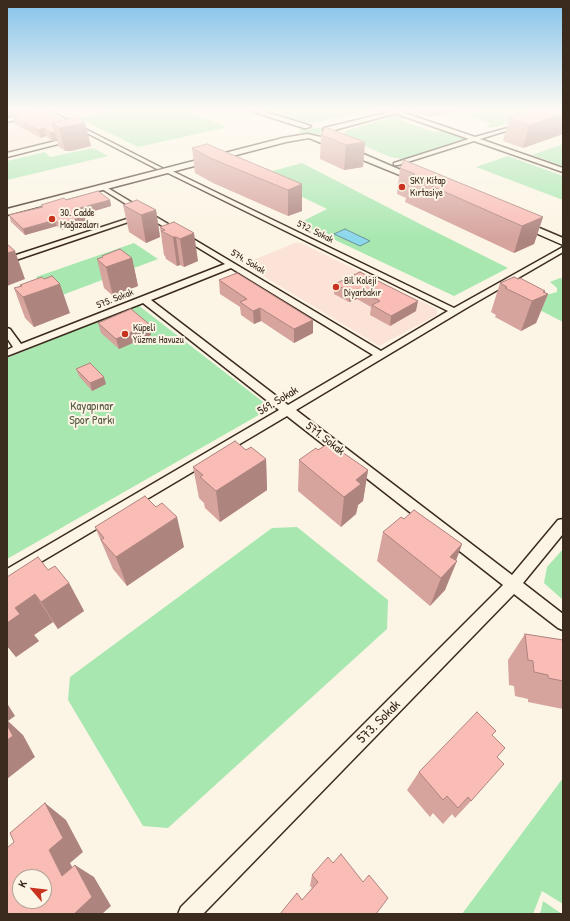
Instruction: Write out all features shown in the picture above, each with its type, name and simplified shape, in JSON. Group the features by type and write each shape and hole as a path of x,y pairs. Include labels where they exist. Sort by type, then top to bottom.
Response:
{"main road":[{"path":"7,207 221,153"},
{"path":"7,212 237,153"},
{"path":"357,153 430,181 369,153"},
{"path":"563,233 509,215 563,242"}],"street":[{"path":"130,153 159,168"},
{"path":"396,164 433,153"},
{"path":"514,153 563,170"},
{"name":"572. Sokak","path":"168,171 454,311"},
{"name":"574. Sokak","path":"104,188 380,355"},
{"path":"7,261 148,214"},
{"name":"569. Sokak","path":"7,576 454,311 563,249"},
{"name":"575. Sokak","path":"7,353 144,300 231,264"},
{"name":"571. Sokak","path":"144,300 289,410 563,623"},
{"path":"7,331 19,348"},
{"name":"573. Sokak","path":"188,914 513,585 563,524"}],"shaded area":[{"name":"Bil Koleji Diyarbakır","path":"295,243 301,243 437,309 437,315 379,346 243,264"}],"green space":[{"path":"41,153 46,153 50,157 69,153 102,153 108,156 7,180 7,161"},
{"path":"381,153 421,153 402,159 390,157"},
{"path":"538,153 563,153 563,166 532,155"},
{"path":"508,156 563,176 563,200 476,167"},
{"path":"302,163 508,268 454,296 299,223 327,209 257,175"},
{"path":"134,243 158,259 57,297 36,277"},
{"path":"560,278 563,279 563,322 530,305 541,294 557,292 557,288 550,282"},
{"name":"Kayapınar Spor Parkı","path":"138,305 271,408 7,559 7,358"},
{"path":"297,527 388,600 387,629 168,828 143,826 68,700 70,677 272,528"},
{"path":"563,549 563,600 544,583 547,567"},
{"path":"563,778 563,904 542,891 533,914 462,914"},
{"path":"543,901 562,914 540,914"}],"water":[{"path":"345,229 370,241 360,246 334,234"}],"building":[{"path":"201,153 228,153 302,184 288,190"},
{"path":"404,160 543,217 522,226 409,176 415,174 400,168"},
{"path":"98,191 110,200 76,209 85,216 59,224 55,220 23,229 9,215 43,207 41,205 64,198 66,200"},
{"path":"137,200 156,210 141,215 123,205"},
{"path":"174,222 194,233 180,239 161,231 165,230 160,227"},
{"path":"7,244 15,251 7,253"},
{"path":"120,249 132,258 106,267 97,259 103,257 102,256"},
{"path":"360,272 418,301 391,316 372,305 380,301 358,289 350,292 335,284"},
{"path":"237,273 313,320 294,329 260,308 253,311 240,302 247,299 219,280"},
{"path":"52,276 60,284 23,297 14,288 42,277 44,279"},
{"path":"514,277 518,279 520,278 548,294 532,301 505,288 507,287 500,283"},
{"path":"131,309 149,324 116,339 98,323"},
{"path":"90,363 104,377 90,383 76,369"},
{"path":"235,441 246,450 251,447 266,459 216,491 200,477 203,475 193,467"},
{"path":"329,443 368,470 356,480 361,484 344,497 299,460 316,448 318,450"},
{"path":"145,496 156,507 162,503 177,517 116,557 101,540 104,538 95,527"},
{"path":"414,510 462,544 450,557 457,561 441,578 383,532 401,517 404,519"},
{"path":"38,557 48,570 55,566 69,583 41,602 35,594 15,608 20,614 7,623 7,577"},
{"path":"525,634 563,640 563,681 548,678 548,675 534,672 533,661 528,660"},
{"path":"477,712 496,731 492,735 505,748 497,757 504,764 471,801 468,797 458,808 447,796 443,800 419,772"},
{"path":"7,725 13,736 7,740"},
{"path":"45,803 63,838 49,850 62,876 75,865 92,897 74,914 8,914 7,848 14,842 10,833"},
{"path":"341,854 363,882 369,875 388,898 376,914 280,914 297,893 302,900 318,882 312,875 328,857 333,863"}],"place":[{"name":"SKY Kitap Kırtasiye","path":"402,187"},
{"name":"30. Cadde Mağazaları","path":"52,219"},
{"name":"Bil Koleji Diyarbakır","path":"336,287"},
{"name":"Küpeli Yüzme Havuzu","path":"125,334"}]}
